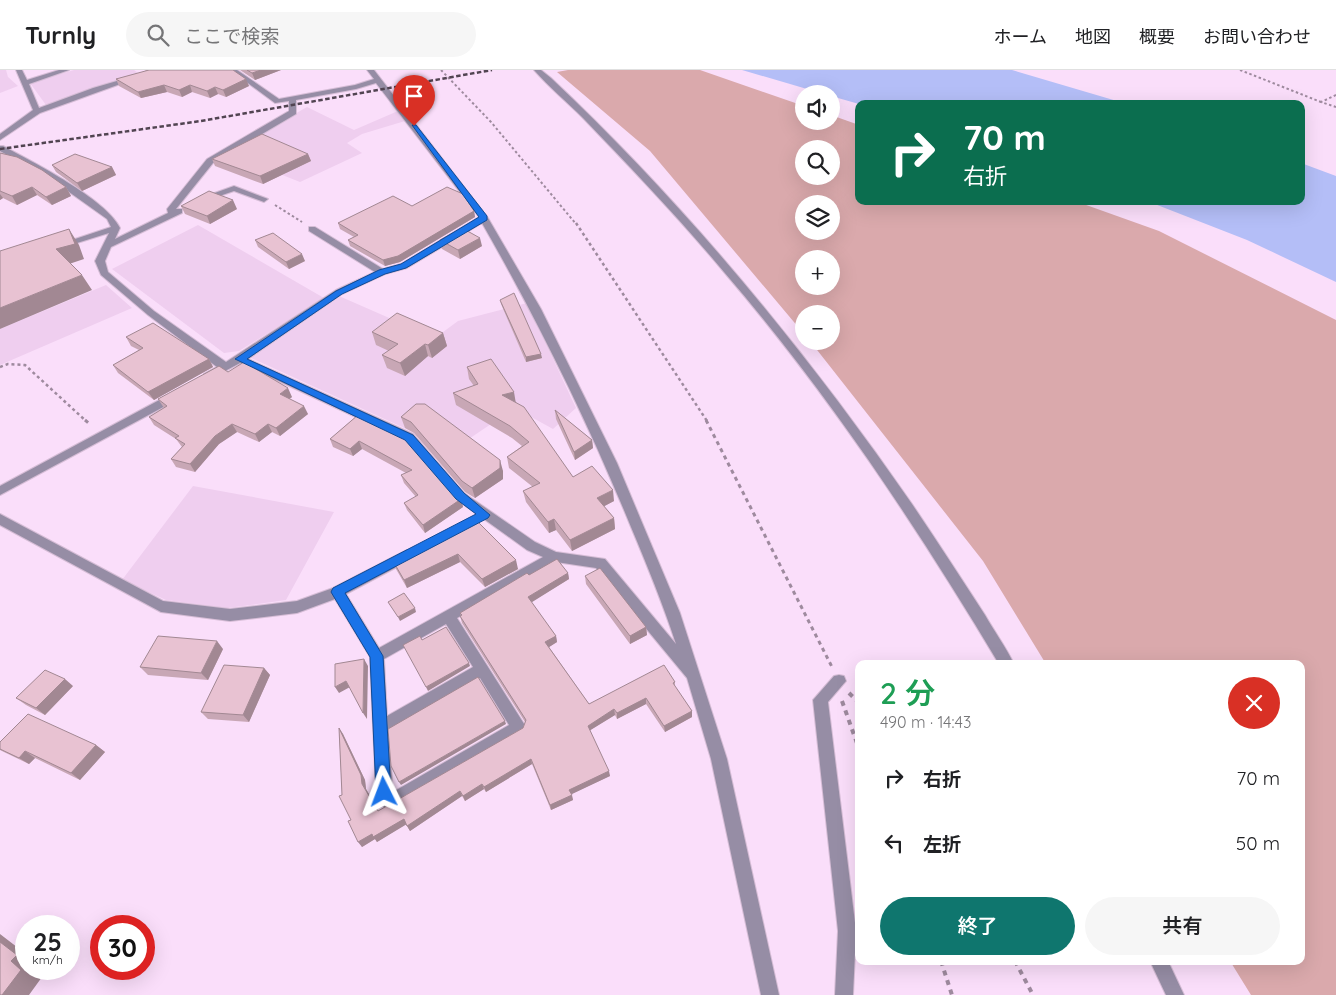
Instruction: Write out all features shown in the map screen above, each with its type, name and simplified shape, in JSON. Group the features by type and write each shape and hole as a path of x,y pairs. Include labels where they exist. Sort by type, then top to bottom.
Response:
{"street":[{"path":"19,70 37,111"},
{"path":"24,83 66,70"},
{"path":"233,70 278,101 356,87 379,80"},
{"path":"370,70 484,218 536,309 611,463 673,613 719,759 770,995"},
{"path":"537,70 567,97 650,182 752,299 814,377 924,531 1005,660"},
{"path":"0,138 37,111 95,89 146,76"},
{"path":"174,213 170,210 210,161 293,112 292,98"},
{"path":"0,148 51,175 91,202 111,218 116,228"},
{"path":"108,246 207,197 234,188 264,198"},
{"path":"199,382 240,359 339,292 382,272 404,266 484,218"},
{"path":"116,228 100,261 104,274 151,313 225,367"},
{"path":"50,248 116,228"},
{"path":"312,229 382,272"},
{"path":"240,359 409,437 460,496 484,515 531,546 554,557 600,563 661,634 693,676"},
{"path":"0,491 182,391"},
{"path":"468,523 484,515"},
{"path":"0,519 161,606 230,615 298,607 338,592 421,548"},
{"path":"376,656 554,557"},
{"path":"338,592 376,656 384,792 391,802 519,727 448,616"},
{"path":"380,728 482,669"},
{"path":"839,681 820,700 847,931 844,995"},
{"path":"1161,965 1175,995"}],"path":[{"path":"441,70 491,122 573,219 702,411 839,681 844,712 855,739"},
{"path":"1240,70 1336,107"},
{"path":"1321,102 1336,95"},
{"path":"264,198 312,229"},
{"path":"0,368 8,364 25,365 102,435"},
{"path":"942,965 952,995"},
{"path":"1017,965 1033,995"}],"shaded area":[{"path":"0,70 6,70 8,77 18,86 0,93"},
{"path":"74,70 134,70 141,75 100,86 46,105 30,83"},
{"path":"568,70 700,70 795,103 795,130 840,130 840,118 855,124 855,205 1086,205 1159,231 1336,320 1336,995 1251,995 1232,965 1305,965 1305,660 1044,660 983,561 817,350 840,350 840,305 795,305 795,323 650,151 557,72"},
{"path":"307,107 354,130 398,111 405,121 362,134 347,143 362,153 300,182 227,153"},
{"path":"198,225 324,298 239,351 224,353 112,269"},
{"path":"106,285 132,308 0,365 0,329"},
{"path":"339,296 435,338 458,321 527,303 576,408 553,429 515,408 439,459 413,432 249,357"},
{"path":"193,486 334,512 286,600 228,608 166,600 122,580"}],"water":[{"path":"742,70 1012,70 1113,100 855,100 855,103 840,99 840,85 795,86"},
{"path":"1305,164 1336,176 1336,282 1247,240 1157,205 1305,205"}],"building":[{"path":"149,70 233,70 246,79 223,90 215,87 207,91 190,85 179,90 164,85 138,92 116,79"},
{"path":"247,70 261,70 252,73"},
{"path":"262,134 308,154 260,176 212,159"},
{"path":"0,153 17,157 42,170 66,187 46,197 32,187 12,196 0,191"},
{"path":"75,154 112,167 77,183 52,165"},
{"path":"447,187 463,194 474,211 398,256 383,260 348,240 358,235 338,223 393,196 412,206"},
{"path":"209,191 233,200 207,216 181,206"},
{"path":"462,228 480,238 458,250 440,240"},
{"path":"69,229 75,244 56,249 82,275 0,308 0,251"},
{"path":"273,233 302,254 286,262 255,240"},
{"path":"514,293 541,354 526,357 500,300"},
{"path":"397,313 443,333 400,363 382,355 398,344 372,332"},
{"path":"153,323 209,359 148,392 113,365 143,348 126,337"},
{"path":"491,359 514,392 502,395 524,407 573,477 592,466 613,490 597,498 614,518 570,540 554,519 548,522 523,491 540,483 507,457 529,442 510,426 453,393 478,384 467,367"},
{"path":"244,362 288,388 280,394 304,406 276,428 268,424 255,434 232,424 215,436 190,464 171,459 185,444 175,438 179,436 149,417 167,406 158,399 219,366 228,372"},
{"path":"416,404 425,404 500,460 500,468 472,488 462,481 411,422 401,417"},
{"path":"555,410 592,440 574,452"},
{"path":"358,415 401,434 452,493 461,499 423,525 404,503 418,495 401,475 412,470 359,441 350,449 330,439"},
{"path":"474,518 516,560 482,579 458,554 404,580 393,561"},
{"path":"557,559 568,573 528,597 556,636 545,642 589,704 664,665 675,682 673,683 692,711 664,726 646,698 617,713 614,709 588,726 609,771 569,790 572,795 550,805 531,759 484,787 482,784 463,796 460,791 407,826 404,819 373,837 372,834 358,842 348,821 351,820 339,796 342,795 339,728 361,775 362,784 378,811 523,728 526,720 460,616 462,615 460,613 527,573 529,575"},
{"path":"600,568 646,627 630,636 585,576"},
{"path":"404,593 415,608 398,617 388,602"},
{"path":"446,627 469,663 426,687 403,645 420,636 422,640"},
{"path":"158,636 217,641 201,673 140,667"},
{"path":"364,659 363,713 346,681 335,687 335,664"},
{"path":"224,665 264,668 243,715 201,712"},
{"path":"45,670 65,679 36,708 16,698"},
{"path":"478,677 505,721 399,782 391,766 388,729"},
{"path":"28,714 96,745 71,773 25,751 19,758 0,749 0,742"},
{"path":"0,942 15,953 15,957 11,961 15,965 15,978 2,995 0,995"}],"railway":[{"path":"0,149 201,121 492,70"}],"route":[{"path":"384,792 376,656 338,592 484,515 460,496 409,437 240,359 339,292 382,272 404,266 484,218 414,126"}]}
